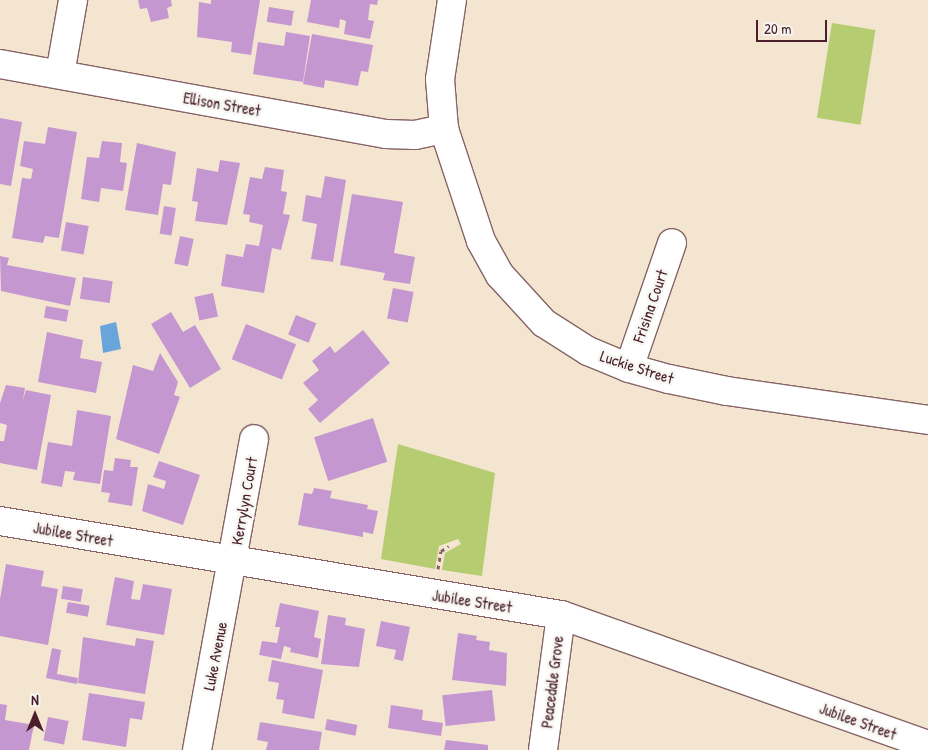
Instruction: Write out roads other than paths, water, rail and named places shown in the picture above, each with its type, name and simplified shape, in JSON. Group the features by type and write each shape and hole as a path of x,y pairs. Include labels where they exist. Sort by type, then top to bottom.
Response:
{"street":[{"path":"60,74 73,0"},
{"name":"Luckie Street","path":"452,0 440,79 444,129 481,241 500,275 544,323 588,350 629,368 727,391 928,420"},
{"name":"Ellison Street","path":"0,64 386,134 415,135 444,129"},
{"name":"Frisina Court","path":"629,368 672,243"},
{"name":"Kerrylyn Court","path":"233,562 254,439"},
{"name":"Jubilee Street","path":"0,521 233,562 561,615 928,745"},
{"name":"Luke Avenue","path":"197,750 233,562"},
{"name":"Peacedale Grove","path":"544,750 561,615"}],"water":[{"path":"116,322 121,349 103,353 100,326"}]}
